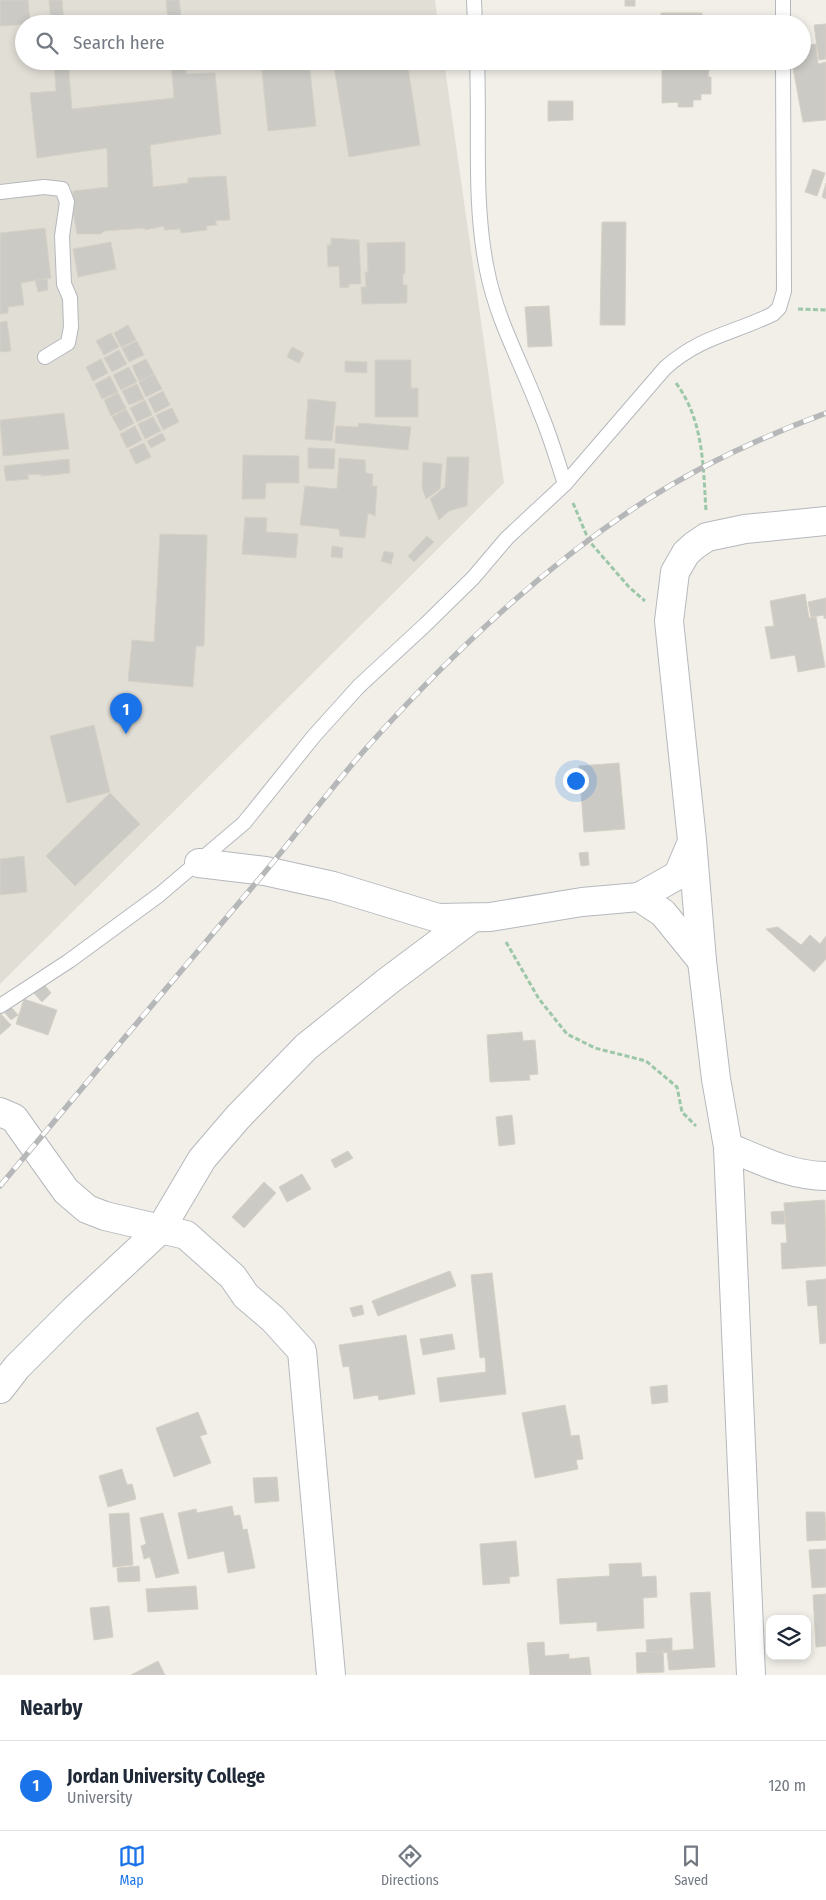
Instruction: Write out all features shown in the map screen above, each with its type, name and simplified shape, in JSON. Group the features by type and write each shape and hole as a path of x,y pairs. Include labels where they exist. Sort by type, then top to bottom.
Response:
{"street":[{"path":"751,1675 728,1147 716,1079 702,961 692,840 669,621 675,572 680,561 695,545 708,537 745,529 826,521"},
{"path":"199,863 265,871 333,886 438,918 481,918 582,902 639,897 678,876 692,840"},
{"path":"639,897 663,913 702,961"},
{"path":"0,1389 17,1367 160,1230 202,1159 238,1117 306,1047 388,981 481,918"},
{"path":"0,1112 14,1118 66,1191 87,1209 160,1230 186,1235 233,1277 246,1296 273,1319 302,1350 331,1675"},
{"path":"728,1147 793,1172 826,1176"}],"lane":[{"path":"474,0 475,15"},
{"path":"783,0 783,15"},
{"path":"477,70 477,155 481,224 487,270 502,324 541,412 565,484"},
{"path":"0,1006 69,962 199,863 244,823 314,736 359,686 473,578 507,538 565,484 665,368 682,354 705,340 757,322 780,308 784,291 783,70"},
{"path":"0,192 44,187 62,189 67,202 62,236 64,284 70,298 71,327 68,343 45,357"}],"path":[{"path":"780,308 826,310"},
{"path":"665,368 682,392 697,426 704,467 708,537"},
{"path":"565,484 589,541 629,587 669,621"},
{"path":"481,918 567,1034 595,1048 646,1061 677,1087 682,1112 708,1137 728,1147"}],"shaded area":[{"path":"0,0 435,0 437,15 15,15 15,70 445,70 504,483 0,984"}],"building":[{"path":"0,0 28,0 29,15 15,15 15,25 0,26"},
{"path":"49,0 62,0 63,15 50,15"},
{"path":"166,0 179,0 181,15 167,15"},
{"path":"625,0 635,0 635,6 625,6"},
{"path":"661,13 702,13 702,15 661,15"},
{"path":"826,24 826,59 819,60 814,25"},
{"path":"816,44 818,64 826,62 826,120 803,122 793,70 811,70 811,45"},
{"path":"55,70 69,70 72,109 174,98 172,70 186,70 186,74 215,73 221,134 150,145 153,187 188,183 188,178 226,176 230,220 215,221 217,225 206,226 207,230 181,233 180,229 164,230 164,226 145,230 145,228 104,231 101,234 77,234 73,212 73,191 108,187 107,148 37,158 30,93 56,91"},
{"path":"262,70 310,70 316,126 268,131"},
{"path":"334,70 408,70 420,145 349,157"},
{"path":"662,70 709,70 708,77 711,77 711,94 701,94 701,100 693,100 693,107 678,107 678,102 662,103"},
{"path":"548,101 573,101 573,120 548,121"},
{"path":"813,169 825,173 817,196 805,192"},
{"path":"826,183 826,199 822,197"},
{"path":"602,222 626,222 625,325 600,325"},
{"path":"45,228 51,278 21,283 24,305 8,307 8,313 0,314 0,233"},
{"path":"331,238 359,240 361,284 349,284 349,287 340,288 339,266 328,267 327,245 331,245"},
{"path":"111,242 116,269 78,277 73,249"},
{"path":"405,242 403,285 407,285 407,303 362,304 361,287 366,287 365,272 368,272 367,243"},
{"path":"47,279 48,290 38,292 35,280"},
{"path":"549,306 552,346 528,347 525,307"},
{"path":"7,321 11,351 0,352 0,322"},
{"path":"128,325 136,340 121,347 114,333"},
{"path":"111,333 119,347 104,355 96,341"},
{"path":"137,341 144,355 129,362 122,348"},
{"path":"292,347 304,353 299,363 287,357"},
{"path":"119,350 127,364 112,372 104,358"},
{"path":"101,359 108,373 93,381 86,367"},
{"path":"146,359 154,374 139,381 132,366"},
{"path":"375,360 411,360 411,388 418,388 418,417 375,417"},
{"path":"345,361 367,362 367,373 345,372"},
{"path":"129,367 137,382 121,390 113,375"},
{"path":"154,374 162,389 146,397 139,382"},
{"path":"110,376 118,392 102,399 95,384"},
{"path":"137,384 144,399 129,405 122,391"},
{"path":"163,391 170,405 155,413 148,399"},
{"path":"118,393 126,408 111,416 104,400"},
{"path":"308,399 336,402 332,441 305,439"},
{"path":"145,400 152,415 137,422 130,408"},
{"path":"172,408 179,422 163,430 156,415"},
{"path":"126,409 134,423 120,431 112,417"},
{"path":"64,413 69,449 3,456 0,420"},
{"path":"153,417 161,431 145,439 138,424"},
{"path":"359,423 411,427 408,450 335,443 336,426 358,427"},
{"path":"135,426 142,440 127,448 120,434"},
{"path":"162,433 166,440 151,448 147,441"},
{"path":"144,443 151,457 136,464 129,450"},
{"path":"308,448 335,449 334,469 308,468"},
{"path":"243,455 299,456 299,483 266,483 265,499 242,499"},
{"path":"447,457 469,457 467,506 449,511 439,520 430,499 445,487"},
{"path":"339,458 365,460 366,473 373,474 372,486 377,486 375,516 368,513 365,538 340,536 339,529 300,525 305,486 337,489"},
{"path":"69,459 70,473 41,476 41,474 27,475 29,479 6,481 4,466"},
{"path":"423,462 442,464 440,489 426,499 422,487"},
{"path":"245,517 267,518 266,532 298,534 296,558 242,554"},
{"path":"160,534 207,535 204,646 196,646 193,687 128,681 132,640 154,642"},
{"path":"427,536 434,542 414,562 408,556"},
{"path":"332,546 343,548 342,558 331,557"},
{"path":"384,551 394,553 391,564 381,561"},
{"path":"805,594 809,618 816,617 825,667 798,672 795,655 771,659 765,627 774,626 770,601"},
{"path":"826,598 826,618 824,619 824,615 811,617 808,602"},
{"path":"94,725 110,792 67,803 50,736"},
{"path":"619,763 625,829 584,832 579,766"},
{"path":"110,793 140,824 75,886 46,856"},
{"path":"588,852 589,865 581,866 579,853"},
{"path":"24,856 27,892 0,895 0,859"},
{"path":"778,927 801,945 810,935 820,944 826,936 826,959 814,972 766,929"},
{"path":"43,983 51,993 42,1002 33,992"},
{"path":"24,999 57,1010 48,1035 16,1024"},
{"path":"11,1007 18,1015 11,1020 5,1013"},
{"path":"0,1013 11,1025 0,1035"},
{"path":"522,1032 523,1041 535,1040 538,1074 529,1075 530,1080 490,1082 487,1035"},
{"path":"512,1115 515,1144 499,1146 496,1117"},
{"path":"348,1151 353,1158 335,1168 331,1160"},
{"path":"302,1174 311,1189 287,1202 279,1187"},
{"path":"264,1182 276,1193 244,1228 232,1217"},
{"path":"825,1200 826,1266 782,1269 781,1243 787,1243 784,1203"},
{"path":"784,1211 785,1224 772,1224 771,1212"},
{"path":"450,1271 456,1286 378,1316 372,1301"},
{"path":"492,1273 506,1394 440,1402 437,1378 486,1372 485,1357 480,1358 471,1275"},
{"path":"826,1279 826,1343 820,1344 817,1305 808,1306 806,1281"},
{"path":"362,1305 364,1314 353,1317 350,1308"},
{"path":"452,1334 455,1349 423,1355 420,1339"},
{"path":"406,1335 415,1394 379,1400 378,1395 354,1399 349,1366 343,1367 339,1345"},
{"path":"667,1385 668,1402 652,1404 650,1387"},
{"path":"565,1405 571,1436 579,1435 583,1459 576,1460 578,1469 535,1478 522,1413"},
{"path":"198,1412 207,1434 200,1436 211,1463 174,1477 156,1428"},
{"path":"122,1469 127,1485 132,1484 136,1499 108,1507 99,1476"},
{"path":"277,1477 279,1501 255,1503 253,1478"},
{"path":"232,1506 234,1516 240,1515 243,1530 247,1529 255,1568 228,1573 224,1551 188,1559 178,1513 196,1509 197,1513"},
{"path":"806,1512 825,1512 826,1540 807,1541"},
{"path":"129,1513 133,1565 113,1567 109,1514"},
{"path":"163,1513 179,1573 156,1578 150,1557 144,1559 141,1546 146,1544 140,1518"},
{"path":"516,1541 519,1576 509,1577 510,1583 483,1585 480,1544"},
{"path":"826,1549 826,1587 812,1588 809,1550"},
{"path":"641,1563 642,1577 656,1576 657,1597 643,1598 644,1628 597,1631 597,1622 560,1624 557,1579 610,1576 609,1564"},
{"path":"139,1566 140,1581 118,1582 117,1568"},
{"path":"196,1586 198,1609 148,1612 146,1589"},
{"path":"710,1592 715,1667 669,1670 667,1651 694,1649 690,1593"},
{"path":"826,1594 826,1646 816,1647 813,1595"},
{"path":"109,1606 113,1637 94,1640 90,1608"},
{"path":"672,1638 672,1652 647,1654 646,1640"},
{"path":"544,1642 545,1656 569,1654 569,1659 589,1657 591,1675 530,1675 527,1643"},
{"path":"663,1651 664,1672 637,1673 636,1653"},
{"path":"158,1661 165,1675 131,1675"}],"railway":[{"path":"0,1186 260,878 356,760 401,710 465,645 534,583 570,554 645,501 688,475 733,452 779,431 826,413"}],"place":[{"name":"Jordan University College","path":"126,734"}]}
